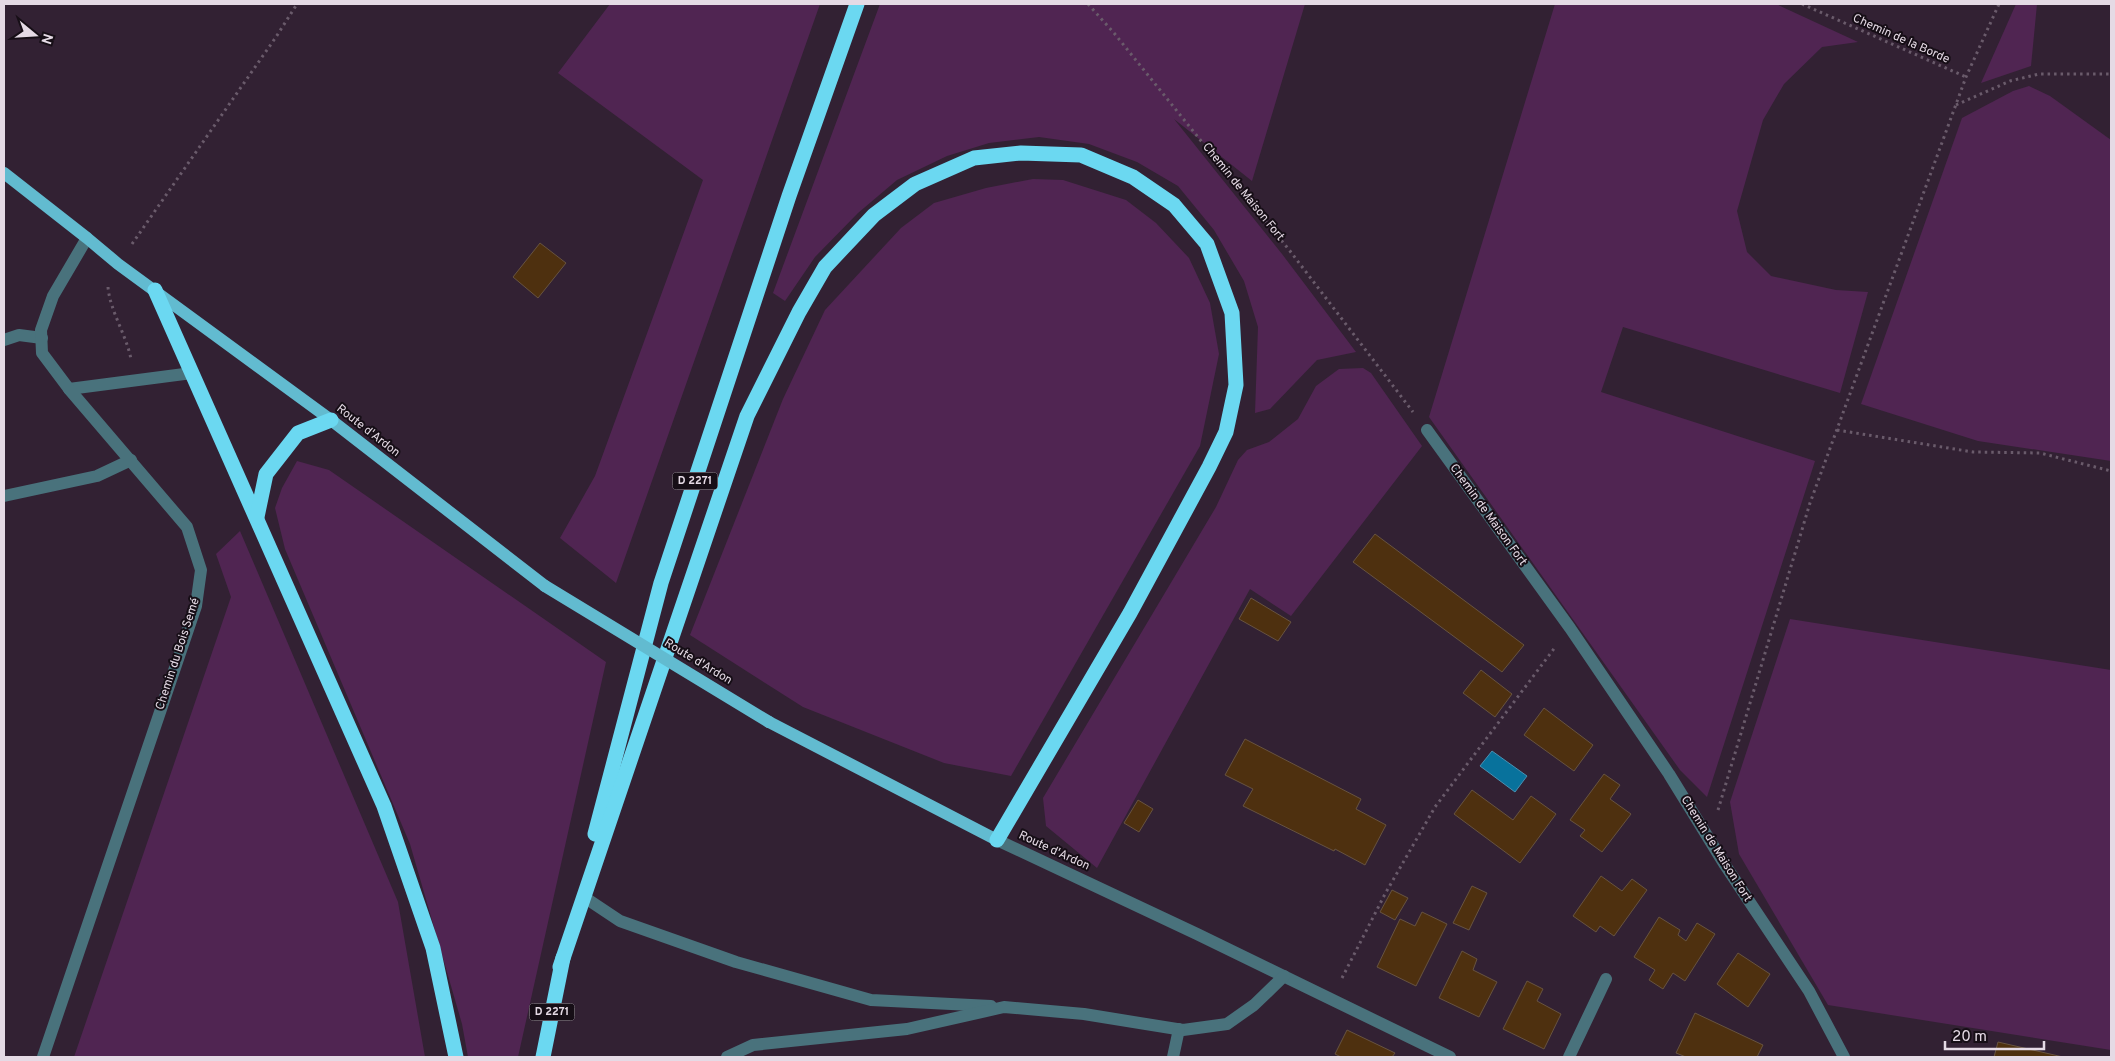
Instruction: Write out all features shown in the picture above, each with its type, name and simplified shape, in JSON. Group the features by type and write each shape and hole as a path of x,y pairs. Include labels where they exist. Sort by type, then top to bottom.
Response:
{"highway":[{"name":"D 2271","path":"543,1057 560,967 661,583 789,196 857,4"},
{"path":"560,967 747,416 799,312 825,266 874,215 915,184 974,158 1021,153 1081,155 1133,176 1174,205 1207,244 1232,312 1236,385 1226,432 1209,467 1130,613 996,840"},
{"path":"155,290 384,806 433,948 456,1057"},
{"path":"257,517 266,474 298,432 332,420"}],"main road":[{"name":"Route d'Ardon","path":"4,173 88,238 118,264 332,420 546,586 769,722 996,840"}],"street":[{"name":"Chemin du Bois Semé","path":"43,1057 196,606 201,570 187,527 69,388 42,352 41,330 53,296 88,238"},
{"path":"4,340 19,335 42,338"},
{"path":"69,388 192,373"},
{"name":"Chemin de Maison Fort","path":"1427,430 1570,628 1669,774 1725,865 1809,991 1844,1057"},
{"path":"4,496 97,476 131,460"},
{"name":"Route d'Ardon","path":"996,840 1450,1057"},
{"path":"584,897 620,921 736,962 871,1000 1004,1007 1084,1014 1179,1029 1226,1024 1254,1005 1284,976"},
{"path":"1569,1057 1606,979"},
{"path":"727,1057 753,1045 907,1029 1004,1007"},
{"path":"1173,1057 1179,1029"}],"path":[{"path":"136,380 128,341 107,288 118,264 297,4"},
{"name":"Chemin de Maison Fort","path":"1088,4 1114,33 1290,251 1427,430"},
{"name":"Chemin de la Borde","path":"1802,4 1966,77"},
{"path":"1716,818 1810,503 1966,77 1999,4"},
{"path":"1956,105 2010,81 2039,74 2110,74"},
{"path":"1837,430 1973,452 2040,453 2111,471"},
{"path":"1331,999 1385,894 1435,807 1570,628"}],"shaded area":[{"path":"610,4 820,4 616,583 560,538 595,476 703,180 558,73"},
{"path":"880,4 1305,4 1252,181 1174,119 1282,254 1356,352 1317,360 1270,409 1255,413 1258,327 1244,281 1214,230 1178,186 1137,162 1089,144 1039,137 989,143 947,156 897,180 858,213 815,257 785,301 773,293"},
{"path":"1555,4 1776,4 1858,42 1822,47 1784,84 1763,120 1737,211 1747,252 1771,276 1836,290 1868,292 1840,393 1623,327 1601,392 1815,461 1707,797 1680,770 1429,417"},
{"path":"2016,4 2037,4 2031,66 1981,83"},
{"path":"2029,86 2050,96 2111,140 2111,461 1978,441 1861,404 1962,118 2013,91"},
{"path":"1033,179 1063,180 1126,200 1156,223 1189,258 1210,303 1219,354 1200,446 1011,776 944,763 803,707 690,635 783,399 825,310 901,228 934,203 986,188"},
{"path":"1363,368 1371,373 1422,446 1291,616 1250,589 1097,868 1046,826 1043,798 1216,507 1238,460 1247,450 1269,442 1298,419 1316,386 1339,369"},
{"path":"297,461 329,470 606,662 518,1057 468,1057 462,1024 410,844 285,549 275,508 282,488"},
{"path":"240,531 398,902 425,1057 74,1057 231,597 216,554"},
{"path":"1790,619 2111,670 2111,1050 1828,1005 1739,854 1730,802"}],"water":[{"path":"1492,751 1527,776 1515,792 1480,766"}],"building":[{"path":"540,243 566,263 538,298 513,277"},
{"path":"1375,534 1524,645 1502,672 1353,562"},
{"path":"1251,598 1291,622 1278,641 1239,619"},
{"path":"1481,670 1512,694 1495,717 1463,693"},
{"path":"1544,708 1593,745 1574,771 1524,735"},
{"path":"1245,739 1361,799 1356,809 1386,825 1365,865 1243,806 1253,789 1225,775"},
{"path":"1604,774 1620,785 1610,799 1631,814 1602,852 1580,836 1585,830 1570,820"},
{"path":"1472,790 1513,820 1531,796 1556,814 1520,863 1454,814"},
{"path":"1138,800 1153,809 1139,832 1124,823"},
{"path":"1601,876 1622,891 1632,879 1647,890 1614,936 1600,926 1596,932 1573,916"},
{"path":"1472,886 1487,893 1469,930 1453,923"},
{"path":"1392,890 1408,898 1395,920 1380,912"},
{"path":"1422,912 1447,924 1416,986 1377,967 1400,919 1415,926"},
{"path":"1659,917 1680,930 1678,935 1686,941 1697,923 1715,934 1685,981 1673,973 1663,989 1649,980 1655,970 1634,957"},
{"path":"1462,951 1477,959 1473,970 1497,982 1479,1017 1439,998"},
{"path":"1738,953 1770,974 1748,1007 1717,984"},
{"path":"1527,981 1543,989 1537,1001 1561,1014 1544,1049 1503,1029"},
{"path":"1695,1013 1763,1045 1757,1057 1686,1057 1676,1053"},
{"path":"1347,1030 1395,1053 1392,1057 1341,1057 1335,1054"},
{"path":"1998,1042 2063,1057 1994,1057"}]}
